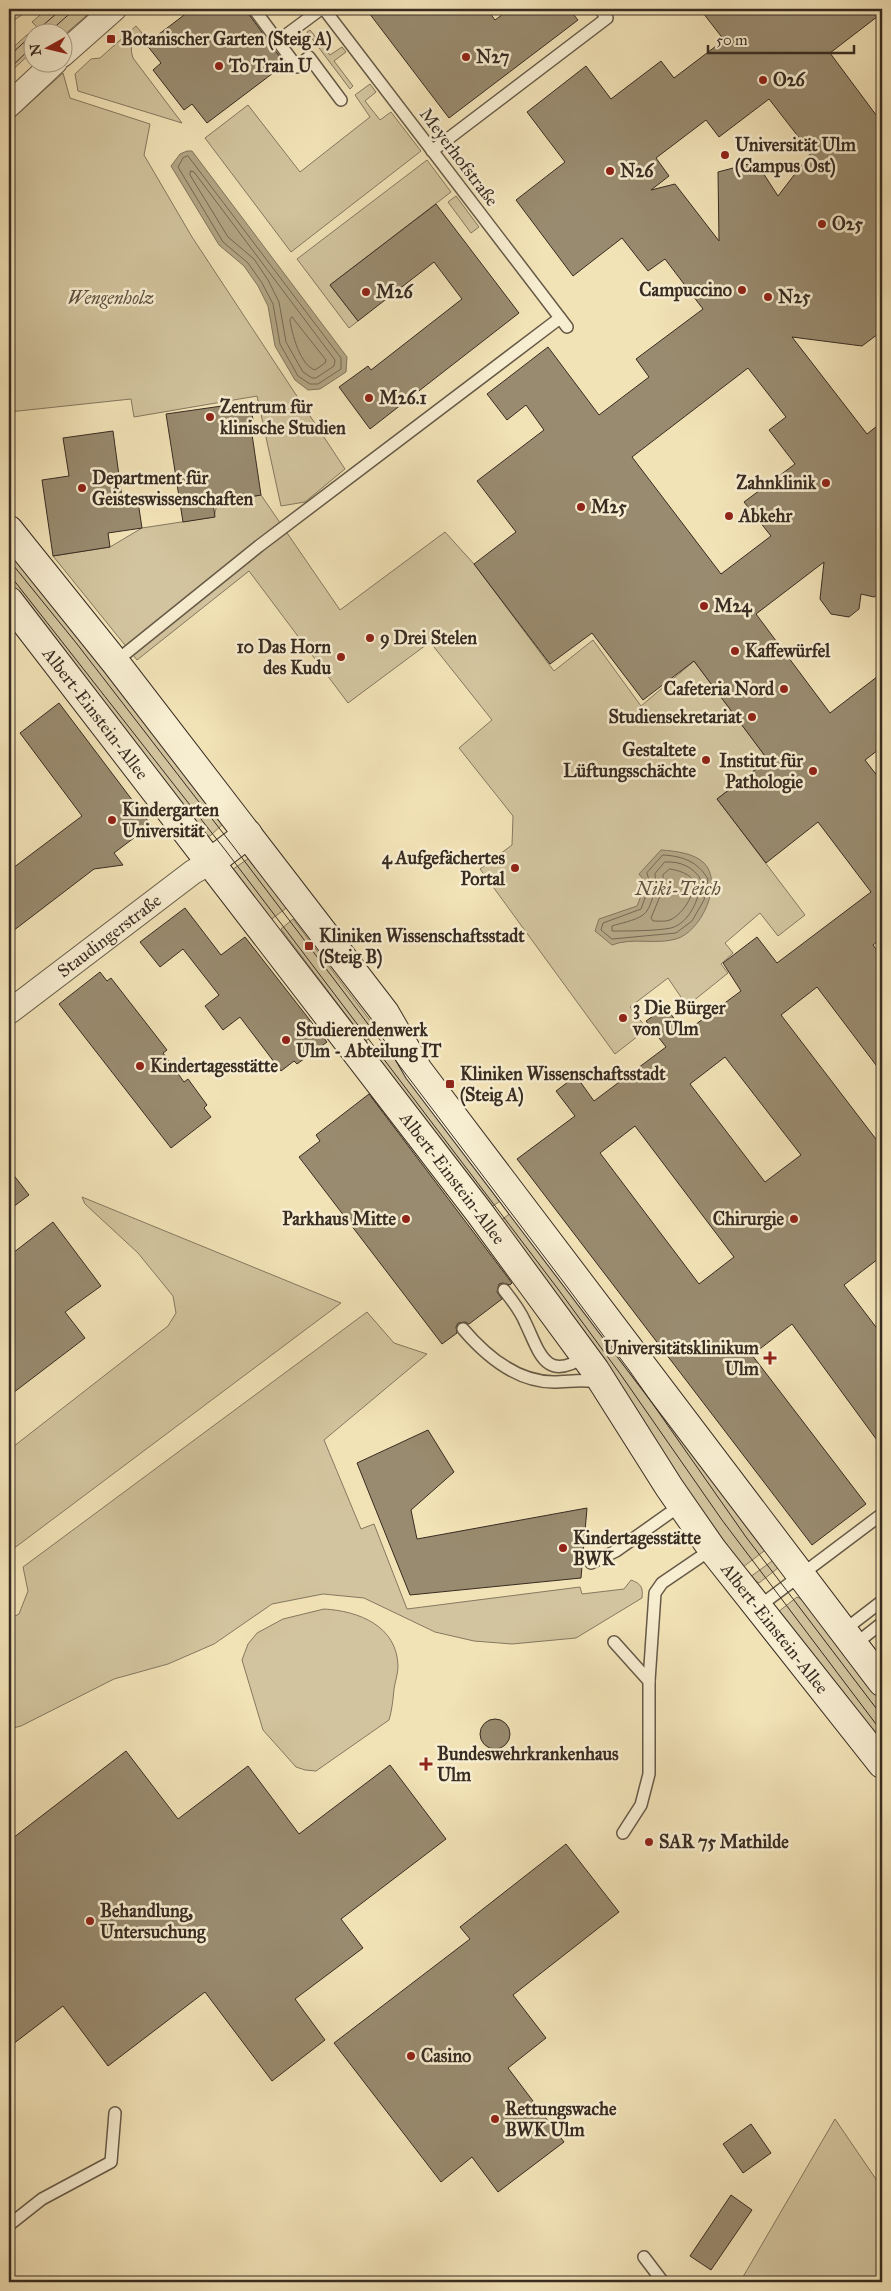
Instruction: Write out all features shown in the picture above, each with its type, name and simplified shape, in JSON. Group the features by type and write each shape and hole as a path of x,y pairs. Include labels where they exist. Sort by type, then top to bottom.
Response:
{"street":[{"path":"72,46 114,9"},
{"path":"9,105 44,72"},
{"path":"9,530 116,662 385,1013 418,1070 882,1682"},
{"name":"Albert-Einstein-Allee","path":"9,601 211,862 356,1055 381,1083 438,1158 586,1356 681,1505 712,1549 882,1764"},
{"path":"211,862 248,834"},
{"name":"Staudingerstraße","path":"9,1012 193,872 211,862"}],"lane":[{"path":"254,9 297,66 309,57 342,100"},
{"path":"278,41 322,9"},
{"name":"Meyerhofstraße","path":"116,662 259,546 563,322 322,9"},
{"path":"432,151 607,18 600,9"},
{"path":"504,1290 521,1313 539,1353 547,1363 554,1366 566,1366 586,1356"},
{"path":"463,1329 486,1354 518,1374 543,1381 586,1380 606,1386"},
{"path":"591,1562 616,1551 681,1505"},
{"path":"757,1608 882,1514"},
{"path":"623,1833 641,1805 649,1774 649,1681 655,1593 662,1583 712,1549"},
{"path":"848,1638 882,1601"},
{"path":"848,1638 882,1623"},
{"path":"614,1642 649,1681"},
{"path":"9,2225 42,2199 111,2162 115,2113"},
{"path":"644,2257 663,2282"}],"green space":[{"path":"9,9 30,9 9,24"},
{"path":"47,9 94,9 72,28 72,22 32,22"},
{"path":"136,26 142,33 132,44 133,58 182,123 78,91 75,74 91,59 100,58"},
{"path":"310,30 330,55 342,47 346,52 334,61 353,86 350,89 307,32"},
{"path":"22,39 22,61 9,73 9,51"},
{"name":"Wengenholz","path":"63,73 70,98 150,124 144,155 192,237 345,469 305,502 281,506 257,396 134,417 131,399 9,412 9,122"},
{"path":"370,84 376,92 365,101 380,120 391,112 421,151 291,252 205,138 248,105 300,172 370,117 355,95"},
{"path":"427,160 451,192 330,285 358,321 349,328 297,259"},
{"path":"456,196 479,227 471,233 448,202"},
{"path":"261,495 340,610 445,532 474,564 554,671 593,640 641,706 694,661 768,760 717,799 805,915 778,936 760,913 725,943 733,953 721,964 728,973 687,1006 668,978 630,1007 647,1029 615,1054 480,869 512,845 513,816 459,748 492,720 430,642 348,703 249,571 137,660 53,556 110,547 142,528 214,517 217,504"},
{"path":"9,540 225,822 210,836 205,836 9,592"},
{"path":"249,858 293,903 265,924 232,870"},
{"path":"293,919 378,1031 366,1041 281,929"},
{"path":"392,1035 507,1196 486,1211 365,1056"},
{"path":"82,1197 341,1303 9,1552 9,1450 168,1326 176,1313 173,1296 138,1253 85,1204"},
{"path":"516,1209 772,1545 743,1567 496,1224"},
{"path":"367,1312 394,1343 427,1354 324,1440 361,1529 374,1524 407,1609 580,1587 582,1594 624,1589 631,1580 638,1583 641,1587 642,1598 576,1638 512,1644 474,1641 435,1632 364,1598 323,1594 272,1604 214,1644 168,1664 114,1679 21,1726 9,1729 9,1619 19,1614 28,1591 23,1567"},
{"path":"779,1556 783,1564 759,1583 750,1577"},
{"path":"797,1597 803,1600 882,1692 882,1754 778,1612"},
{"path":"324,1609 350,1613 374,1623 391,1640 396,1652 398,1669 389,1720 316,1771 296,1767 263,1730 242,1660 248,1644 257,1633 283,1619"},
{"path":"835,2119 882,2188 882,2282 740,2282"}],"water":[{"path":"192,151 347,357 346,372 320,389 308,390 295,380 275,346 268,306 258,286 244,266 219,245 171,166 180,154"},
{"name":"Niki-Teich","path":"661,850 690,855 704,863 710,872 712,882 707,906 694,927 685,935 676,939 668,941 627,942 612,945 595,931 599,919 637,906 646,883 639,874"}],"building":[{"name":"To Train U","path":"192,9 245,9 285,64 207,123 192,104 184,110 153,70 161,63 146,44"},
{"name":"N27","path":"366,9 487,9 495,20 510,9 569,9 578,20 449,118"},
{"path":"700,9 882,9 882,13 830,53 882,123 882,331 862,346 792,337 867,434 882,422 882,592 874,597 861,594 859,609 849,617 831,614 820,599 824,562 756,614 830,713 882,673 882,747 865,760 882,782 882,938 873,945 882,957 882,1073 817,987 781,1015 882,1147 882,1256 844,1285 882,1335 882,1447 792,1324 752,1355 866,1504 812,1545 517,1159 575,1116 556,1091 576,1076 594,1101 666,1047 646,1021 666,1007 684,1033 741,991 723,963 757,937 777,963 871,892 818,822 766,863 717,799 768,760 694,661 643,700 592,633 550,664 474,564 516,532 477,481 544,430 526,405 507,420 487,394 548,347 599,415 649,377 636,359 703,309 665,259 648,271 622,238 573,276 516,200 565,162 527,112 586,66 611,99 661,61 674,78 724,40","holes":["769,99 811,153 778,196 756,162 718,172 719,241 675,184 651,190 669,176 656,158 706,120 719,137","748,368 786,417 769,430 795,464 744,502 771,536 721,574 632,457","725,1057 801,1155 765,1182 690,1084","635,1126 734,1257 699,1284 600,1153"]},
{"name":"M26","path":"436,204 519,313 370,429 339,387 368,366 371,370 462,299 434,262 358,321 330,285"},
{"path":"250,402 253,420 250,421 261,495 213,503 215,517 183,522 166,414"},
{"name":"Department für Geisteswissenschaften","path":"113,431 122,498 137,495 142,528 108,533 110,547 53,556 42,480 69,476 63,438"},
{"name":"Kindergarten Universität","path":"59,703 151,825 114,853 123,865 94,869 9,934 9,871 82,816 20,733"},
{"path":"185,908 221,955 245,937 327,1042 297,1064 294,1061 281,1071 240,1017 223,1030 205,1006 219,995 183,949 160,967 140,942"},
{"name":"Kindertagesstätte","path":"100,972 107,981 111,978 167,1050 163,1053 184,1082 188,1079 207,1105 204,1108 211,1117 171,1148 59,1004"},
{"name":"Parkhaus Mitte","path":"369,1094 512,1283 510,1285 499,1284 497,1292 502,1299 469,1324 465,1322 458,1323 456,1327 457,1333 442,1344 299,1157 320,1141 316,1135"},
{"path":"9,1169 29,1195 9,1210"},
{"path":"53,1222 101,1286 65,1312 85,1338 9,1396 9,1256"},
{"path":"428,1430 454,1472 411,1510 417,1539 587,1508 581,1578 410,1595 357,1463"},
{"path":"495,1719 501,1720 509,1728 509,1740 501,1748 495,1749 489,1748 481,1740 480,1734 481,1728 489,1720"},
{"path":"126,1751 178,1819 248,1766 299,1834 390,1765 446,1839 341,1919 363,1948 295,1999 325,2040 272,2081 205,1992 108,2066 63,2006 9,2047 9,1841"},
{"path":"566,1844 619,1912 513,1995 546,2038 508,2068 564,2142 498,2192 472,2157 441,2182 334,2043 470,1939 460,1927"},
{"path":"751,2124 771,2153 743,2173 723,2144"},
{"path":"731,2195 752,2210 711,2270 690,2256"}],"tram line":[{"path":"47,22 62,9"},
{"path":"60,22 75,9"},
{"path":"9,56 22,44"},
{"path":"9,69 22,57"},
{"path":"9,560 77,644 233,846 565,1284 629,1370 746,1537 882,1716"},
{"path":"9,574 226,851 558,1289 621,1375 722,1520 882,1732"}],"place":[{"name":"Botanischer Garten (Steig A)","path":"111,39"},
{"name":"N27","path":"466,57"},
{"name":"To Train U","path":"219,66"},
{"name":"O26","path":"763,80"},
{"name":"Universität Ulm (Campus Ost)","path":"725,155"},
{"name":"N26","path":"610,171"},
{"name":"O25","path":"822,224"},
{"name":"Campuccino","path":"742,290"},
{"name":"M26","path":"366,292"},
{"name":"N25","path":"768,297"},
{"name":"M26.1","path":"369,398"},
{"name":"Zentrum für klinische Studien","path":"210,417"},
{"name":"Zahnklinik","path":"826,483"},
{"name":"Department für Geisteswissenschaften","path":"82,488"},
{"name":"M25","path":"581,507"},
{"name":"Abkehr","path":"729,516"},
{"name":"M24","path":"704,606"},
{"name":"9 Drei Stelen","path":"370,638"},
{"name":"Kaffewürfel","path":"735,651"},
{"name":"10 Das Horn des Kudu","path":"341,657"},
{"name":"Cafeteria Nord","path":"784,689"},
{"name":"Studiensekretariat","path":"752,717"},
{"name":"Gestaltete Lüftungsschächte","path":"706,760"},
{"name":"Institut für Pathologie","path":"813,771"},
{"name":"Kindergarten Universität","path":"112,820"},
{"name":"4 Aufgefächertes Portal","path":"515,868"},
{"name":"Kliniken Wissenschaftsstadt (Steig B)","path":"309,946"},
{"name":"3 Die Bürger von Ulm","path":"623,1018"},
{"name":"Studierendenwerk Ulm - Abteilung IT","path":"286,1040"},
{"name":"Kindertagesstätte","path":"140,1066"},
{"name":"Kliniken Wissenschaftsstadt (Steig A)","path":"450,1084"},
{"name":"Parkhaus Mitte","path":"406,1219"},
{"name":"Chirurgie","path":"794,1219"},
{"name":"Universitätsklinikum Ulm","path":"770,1358"},
{"name":"Kindertagesstätte BWK","path":"563,1548"},
{"name":"Bundeswehrkrankenhaus Ulm","path":"426,1764"},
{"name":"SAR 75 Mathilde","path":"649,1842"},
{"name":"Behandlung, Untersuchung","path":"90,1921"},
{"name":"Casino","path":"411,2056"},
{"name":"Rettungswache BWK Ulm","path":"495,2119"}]}
